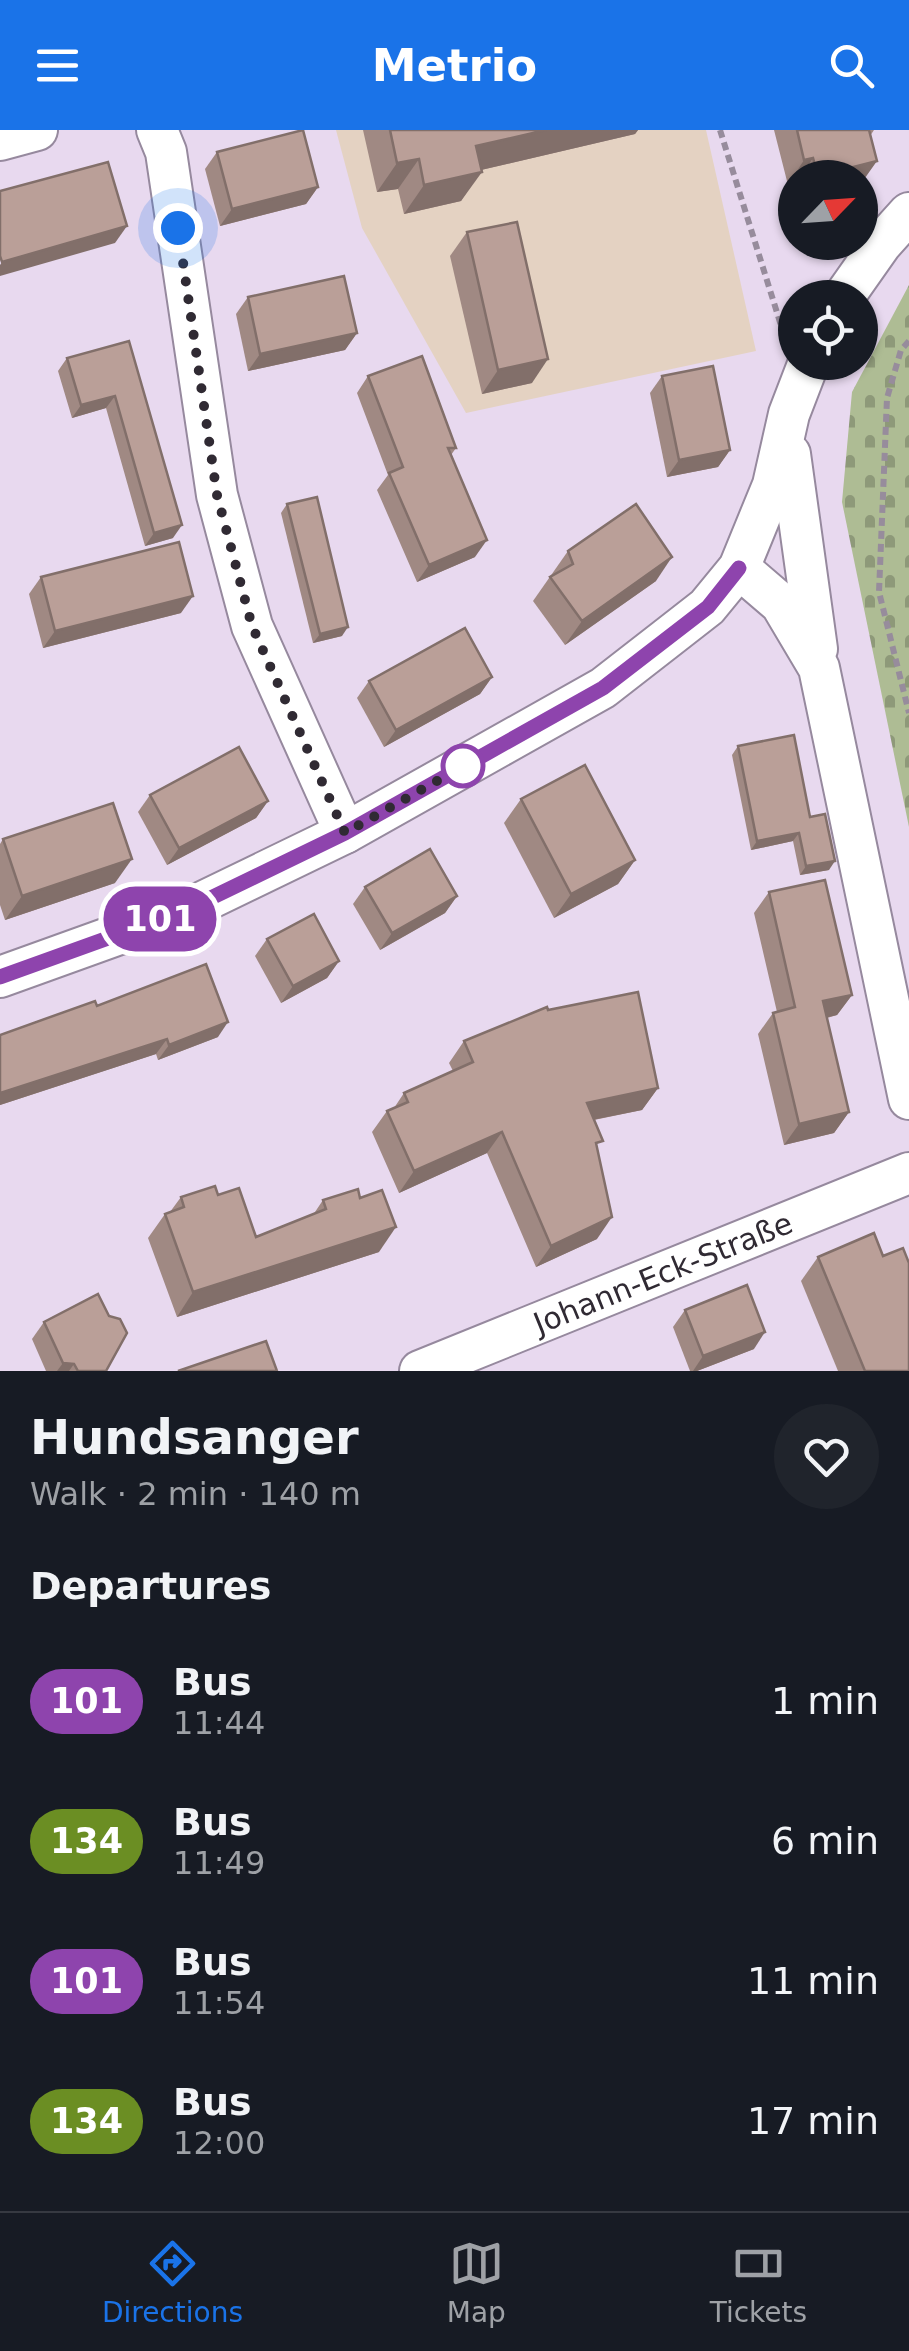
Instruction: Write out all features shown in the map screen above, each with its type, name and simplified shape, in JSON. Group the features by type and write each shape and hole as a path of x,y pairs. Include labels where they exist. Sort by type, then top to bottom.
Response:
{"street":[{"path":"0,140 37,130"},
{"path":"162,141 217,495 252,626 345,833"},
{"path":"855,280 880,244 909,213"},
{"path":"0,977 186,910 345,833 603,688 708,607 739,568 773,485 799,387"},
{"path":"799,387 790,474 819,668 909,1099"},
{"path":"739,568 781,604 819,668"},
{"name":"Johann-Eck-Straße","path":"420,1371 909,1173"}],"path":[{"path":"720,130 799,387"},
{"path":"909,340 900,350 887,398 879,592 909,713"}],"shaded area":[{"path":"336,130 706,130 756,351 466,413 362,228"}],"green space":[{"path":"909,285 909,827 842,502 852,392 858,380 878,380 878,343"}],"building":[{"path":"303,130 318,187 232,209 217,152"},
{"path":"390,130 546,130 476,146 482,172 424,185 419,159 397,163"},
{"path":"797,130 869,130 877,160 813,158 804,160"},
{"path":"108,162 127,226 2,262 0,191"},
{"path":"517,222 548,359 498,370 467,232"},
{"path":"344,276 357,333 260,354 248,297"},
{"path":"129,341 182,525 154,533 115,396 81,405 67,358"},
{"path":"422,356 456,448 448,448 487,540 429,565 389,473 403,467 368,376"},
{"path":"713,366 730,450 679,460 662,376"},
{"path":"317,497 348,627 320,634 287,504"},
{"path":"636,504 672,557 582,621 550,577 573,564 568,551"},
{"path":"179,542 193,596 55,631 41,577"},
{"path":"465,628 492,677 396,730 369,681"},
{"path":"794,735 810,817 825,814 835,861 806,866 799,833 757,841 738,746"},
{"path":"239,747 268,801 179,848 150,795"},
{"path":"585,765 635,860 571,894 521,799"},
{"path":"113,803 132,859 22,896 3,839"},
{"path":"430,849 457,896 392,933 365,887"},
{"path":"825,880 852,995 823,1001 849,1112 799,1124 773,1013 795,1007 769,892"},
{"path":"314,914 339,961 293,986 267,939"},
{"path":"206,964 228,1022 169,1045 167,1039 0,1093 0,1035 95,1001 97,1006"},
{"path":"638,992 658,1088 587,1103 603,1141 596,1143 612,1217 551,1246 502,1132 414,1171 387,1111 408,1102 404,1093 473,1062 464,1041 547,1007 548,1010"},
{"path":"215,1186 218,1195 239,1188 256,1237 326,1209 323,1200 358,1189 360,1198 382,1190 396,1227 193,1292 165,1214 184,1207 181,1197"},
{"path":"874,1233 883,1256 903,1248 909,1263 909,1371 865,1371 818,1257"},
{"path":"747,1285 765,1332 703,1356 685,1310"},
{"path":"98,1294 109,1316 120,1319 127,1333 106,1371 78,1371 74,1364 63,1363 44,1322"},
{"path":"266,1341 277,1371 178,1371"}],"bus line":[{"name":"101","path":"0,977 186,910 345,833 603,688 708,607 739,568"}],"route":[{"path":"178,228 217,495 252,626 345,833 474,760 463,766"}]}
